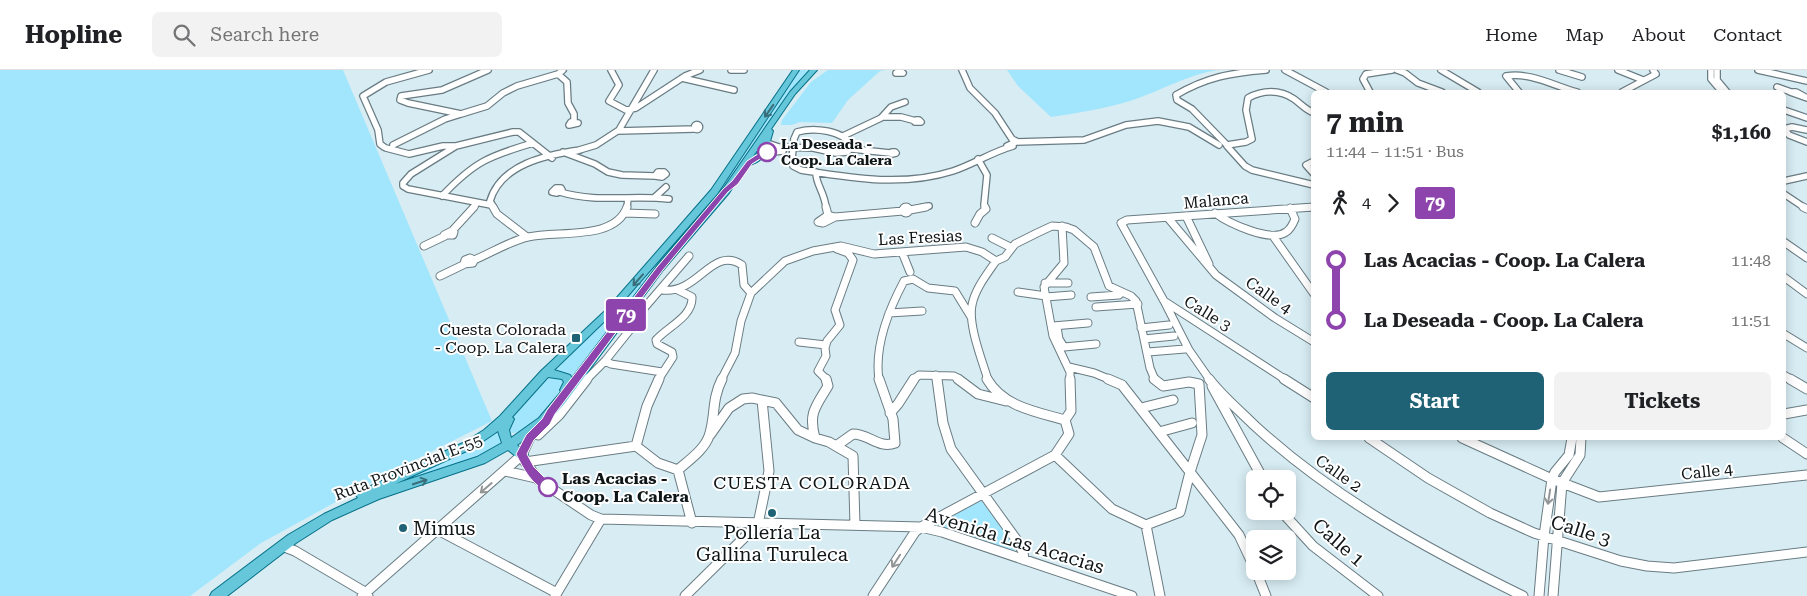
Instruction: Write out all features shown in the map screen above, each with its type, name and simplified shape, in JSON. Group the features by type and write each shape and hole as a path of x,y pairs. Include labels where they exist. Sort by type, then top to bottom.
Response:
{"main road":[{"name":"Ruta Provincial E-55","path":"208,596 279,542 311,521 342,504 476,441 497,426 545,374 609,312 714,192 796,70"},
{"name":"Ruta Provincial E-55","path":"217,596 282,546 314,525 348,507 464,467 488,456 518,453 527,434 550,413 588,364 637,308 660,268 726,191 784,105 801,82 814,70"},
{"path":"726,191 735,183 752,160 763,153 767,143 767,135 784,105"},
{"path":"545,374 566,377 569,381 562,393 561,400"},
{"path":"528,392 548,376 559,375"},
{"path":"517,405 504,424 502,432 503,436 518,453"},
{"path":"502,432 510,436 522,434 550,413"}],"street":[{"path":"429,70 381,84 363,96 378,130 388,146 409,154 443,146 456,146 517,132 551,156"},
{"path":"461,114 438,108 413,106 399,98 408,94 442,90 488,70"},
{"path":"611,70 619,85 610,101 626,110 631,110 682,78 700,70"},
{"path":"527,237 518,228 497,214 491,205 491,194 499,182 516,170 551,156 598,144 618,131 654,70"},
{"path":"731,70 744,70"},
{"path":"962,70 970,88 998,118 1014,143"},
{"path":"1266,70 1231,72 1212,76 1195,83 1176,95 1177,100 1192,109 1245,166 1252,170 1311,184"},
{"path":"1285,70 1324,90"},
{"path":"1369,90 1363,79 1366,74 1392,70"},
{"path":"1397,70 1405,72 1418,83 1437,90"},
{"path":"1441,70 1454,75 1460,82 1474,90"},
{"path":"1559,70 1585,78"},
{"path":"1618,70 1643,80"},
{"path":"1626,90 1656,74 1653,70"},
{"path":"1711,70 1711,79 1720,90"},
{"path":"1717,70 1716,79 1726,90"},
{"path":"1758,70 1805,80"},
{"path":"399,72 402,75 416,74"},
{"path":"388,146 403,141 445,119 487,106 503,93 517,86 561,72 567,85 566,99 569,110 574,115 574,124 571,132"},
{"path":"1517,90 1506,76 1513,74 1526,76 1571,90"},
{"path":"682,78 732,89"},
{"path":"1776,87 1785,90"},
{"path":"1786,90 1807,98"},
{"path":"852,149 852,143 843,136 806,129 797,132 794,139 792,164 794,167 816,172 873,181 900,181 947,173 1014,143 1084,140 1126,125 1158,121 1189,127 1223,144 1246,142 1252,138 1253,134 1246,118 1246,105 1248,98 1256,94 1268,92 1284,94 1311,112"},
{"path":"882,117 884,112 891,107 905,102"},
{"path":"1786,111 1807,118"},
{"path":"843,136 882,117 901,117 916,121"},
{"path":"1786,128 1792,127 1807,130"},
{"path":"618,131 692,128"},
{"path":"1786,131 1789,135 1807,142"},
{"path":"442,196 456,179 475,165 499,153 533,142"},
{"path":"767,143 779,147 840,153 852,149 890,153"},
{"path":"456,146 412,174 403,183 403,186 408,189 491,205"},
{"path":"763,153 804,149"},
{"path":"565,153 619,175 654,176"},
{"path":"975,223 981,212 986,209 984,205 989,179 984,165 978,159"},
{"path":"1311,162 1306,165 1311,171"},
{"path":"816,172 815,178 825,197 825,210 828,215 835,217 903,211 905,208 910,210 929,206"},
{"path":"1786,182 1807,177"},
{"path":"656,197 666,187"},
{"path":"560,192 576,198 591,200 656,197 669,199"},
{"path":"1786,195 1807,208"},
{"path":"440,276 465,264 472,264 474,260 527,237 603,230 616,223 625,213 628,198"},
{"path":"424,246 444,236 445,233 452,231 476,203"},
{"name":"Malanca","path":"1121,221 1311,207"},
{"path":"1215,213 1255,232 1273,236 1284,234 1292,225 1295,218 1290,208"},
{"path":"625,213 655,214"},
{"path":"828,215 818,222 823,223 835,217"},
{"path":"1186,216 1210,269"},
{"name":"Calle 4","path":"1168,218 1210,269 1275,318 1311,340"},
{"name":"Calle 3","path":"1121,221 1121,226 1164,301 1311,396"},
{"path":"971,317 973,298 996,260 1005,257 1015,244 1052,226 1072,229 1092,244 1097,251 1108,284 1112,289 1133,297 1138,304 1141,328 1148,352 1148,368 1160,385 1166,387 1194,381 1200,386 1202,435 1180,512 1146,525 1122,515 1112,509 1055,455"},
{"path":"873,596 920,527 1055,455 1069,434 1065,420 1071,411 1069,367 1056,344 1054,327 1046,296 1046,283 1064,263 1062,226"},
{"path":"1273,236 1311,290"},
{"path":"992,238 1012,248"},
{"path":"1786,243 1807,258"},
{"name":"Las Fresias","path":"678,470 696,454 709,436 715,392 735,353 741,322 751,293 788,259 828,248 844,246 874,254 962,247 976,250 996,260"},
{"path":"815,438 812,430 812,413 814,406 826,390 828,383 818,370 826,356 826,345 840,325 835,310 853,260 851,255 846,252 828,248"},
{"path":"902,252 910,272"},
{"path":"282,546 295,551 363,591 365,595 505,471 518,453 560,415 592,372 605,361 641,316 637,308 662,290 689,256"},
{"path":"662,290 678,290 690,284 713,266 730,260 742,265 744,285 751,293"},
{"path":"1786,278 1807,294"},
{"path":"836,446 854,434 860,434 884,446 893,445 896,440 878,374 885,325 906,279 914,279 928,288 954,291 971,317 988,380 1007,401"},
{"path":"1046,283 1068,283"},
{"path":"636,446 647,406 662,372 674,355 670,350 657,344 656,340 663,330 690,311 693,304 692,297 678,290"},
{"path":"1018,292 1046,296 1072,295"},
{"path":"1091,297 1119,295 1122,292"},
{"name":"Calle 2","path":"1164,301 1171,321 1206,376 1225,401 1285,452 1356,504 1452,561 1522,596"},
{"path":"1096,307 1138,304"},
{"path":"889,313 922,311"},
{"path":"1141,328 1171,321 1183,314"},
{"path":"1054,327 1088,324"},
{"path":"1054,327 1064,347 1096,344"},
{"path":"1786,335 1807,348"},
{"path":"1144,339 1174,336"},
{"path":"799,342 826,345"},
{"path":"588,364 603,352 619,343"},
{"path":"1148,352 1185,349"},
{"path":"605,361 611,364 662,372"},
{"path":"1069,367 1094,373 1119,383 1127,389 1239,535 1246,550"},
{"path":"890,413 899,405 907,388 917,376 936,375 954,376 978,394 1007,401 1022,409 1065,420"},
{"path":"936,375 947,438 955,456 1018,542 1023,552 1024,560"},
{"path":"1786,376 1807,389"},
{"path":"709,436 732,403 747,398 776,403 798,430 836,446 850,454 854,460 855,525"},
{"path":"685,596 758,524 769,472 762,400"},
{"path":"1141,408 1173,400"},
{"path":"1225,401 1259,470"},
{"path":"1786,414 1807,410"},
{"path":"528,443 530,437 546,421 550,413"},
{"path":"1159,432 1192,423"},
{"name":"Calle 3","path":"1372,440 1434,483 1493,514 1544,536 1614,559 1658,568 1689,567 1807,552"},
{"name":"Calle 4","path":"1467,440 1592,496 1611,497 1807,476"},
{"name":"Calle 4","path":"1476,440 1552,477"},
{"path":"1539,596 1544,536 1552,477 1569,455 1572,440"},
{"path":"1553,596 1562,481 1580,455 1581,440"},
{"path":"1786,440 1807,454"},
{"path":"518,453 538,459 636,446 658,463 678,470 692,523"},
{"name":"Avenida Las Acacias","path":"518,453 536,478 601,520 920,527 942,532 1132,596"},
{"path":"505,471 536,478"},
{"path":"438,530 556,595 601,520"},
{"name":"Calle 1","path":"1288,520 1313,544 1378,596"},
{"path":"1146,525 1160,596"},
{"path":"1259,580 1266,596"}],"shaded area":[{"path":"0,70 343,70 492,421 383,476 261,543 190,596 0,596"},
{"path":"799,70 812,70 736,174 572,382 567,374 550,371 687,227"},
{"path":"828,70 886,70 880,71 848,100 832,123 800,122 792,125 781,125 782,120 811,82"},
{"path":"1007,70 1218,70 1184,79 1120,104 1051,117 1018,86"},
{"path":"553,377 565,380 558,397 551,406 535,423 526,429 509,433 508,421 544,381"},
{"path":"496,431 507,444 485,455 317,520"},
{"path":"980,499 1015,545 1015,551 933,525"}],"bus line":[{"name":"79","path":"548,487 536,478 522,454 527,447 530,437 546,421 550,413 660,268 735,183 750,162 767,152"}],"place":[{"name":"La Deseada - Coop. La Calera","path":"767,152"},
{"name":"Cuesta Colorada - Coop. La Calera","path":"576,338"},
{"name":"Las Acacias - Coop. La Calera","path":"548,487"},
{"name":"Pollería La Gallina Turuleca","path":"772,513"},
{"name":"Mimus","path":"403,528"}],"district":[{"name":"CUESTA COLORADA","path":"812,483"}]}
